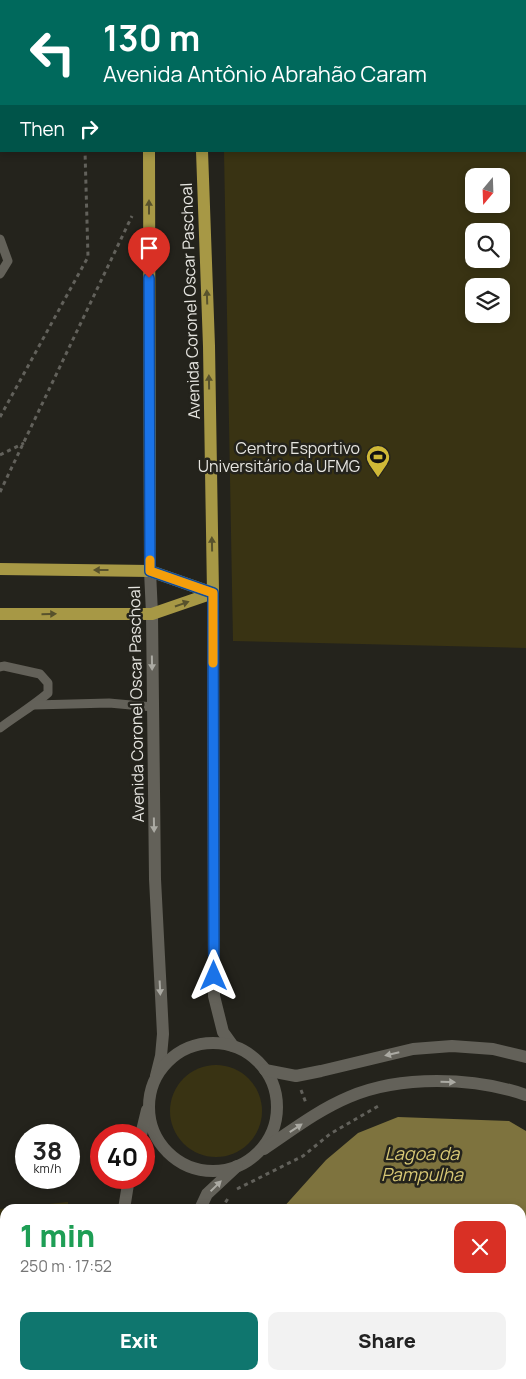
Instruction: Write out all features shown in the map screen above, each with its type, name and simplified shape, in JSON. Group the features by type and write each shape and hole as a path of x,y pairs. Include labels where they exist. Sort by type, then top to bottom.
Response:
{"main road":[{"name":"Avenida Coronel Oscar Paschoal","path":"149,152 150,571"},
{"name":"Avenida Coronel Oscar Paschoal","path":"202,152 209,356 213,593"},
{"path":"0,569 150,571 213,593"},
{"path":"0,614 152,614 213,593"}],"street":[{"name":"Avenida Coronel Oscar Paschoal","path":"150,571 155,879 163,1034 161,1056 156,1076"},
{"name":"Avenida Coronel Oscar Paschoal","path":"213,593 214,996 223,1032 232,1046"},
{"path":"143,1124 150,1090 156,1076 170,1058 189,1047 210,1043 232,1046 251,1055 265,1070 274,1087 277,1105 274,1123 267,1140 255,1154"},
{"path":"265,1070 296,1076 413,1049 442,1046 493,1049 526,1057"},
{"path":"202,1204 207,1194 237,1166 255,1154 324,1109 381,1086 447,1081 477,1084 526,1095"},
{"path":"148,1106 152,1126 161,1145 176,1159 195,1168 216,1170 237,1166"},
{"path":"125,1204 127,1189"}],"lane":[{"path":"0,239 8,261 0,274"},
{"path":"0,667 4,666 40,674 48,683 48,693 34,706 15,716 0,728"},
{"path":"34,706 109,703 153,707"}],"path":[{"path":"0,417 88,257 85,152"},
{"path":"0,492 132,216"},
{"path":"0,454 24,443"},
{"path":"296,1076 312,1118"},
{"path":"225,1204 234,1191 303,1156 330,1134 383,1103"}],"shaded area":[{"name":"Centro Esportivo Universitário da UFMG","path":"224,152 526,152 526,648 233,641"},
{"path":"216,1065 233,1069 248,1079 258,1094 262,1111 258,1128 248,1143 233,1153 216,1157 199,1153 184,1143 174,1128 170,1111 174,1094 184,1079 199,1069"},
{"path":"68,1202 68,1204 49,1204"}],"water":[{"name":"Lagoa da Pampulha","path":"398,1117 509,1121 526,1131 526,1204 286,1204 326,1160 358,1133"}],"slow traffic":[{"path":"150,560 150,571 213,593 213,663"}],"place":[{"name":"Centro Esportivo Universitário da UFMG","path":"378,478"}],"route":[{"path":"149,278 150,571 213,593 214,976"}]}
